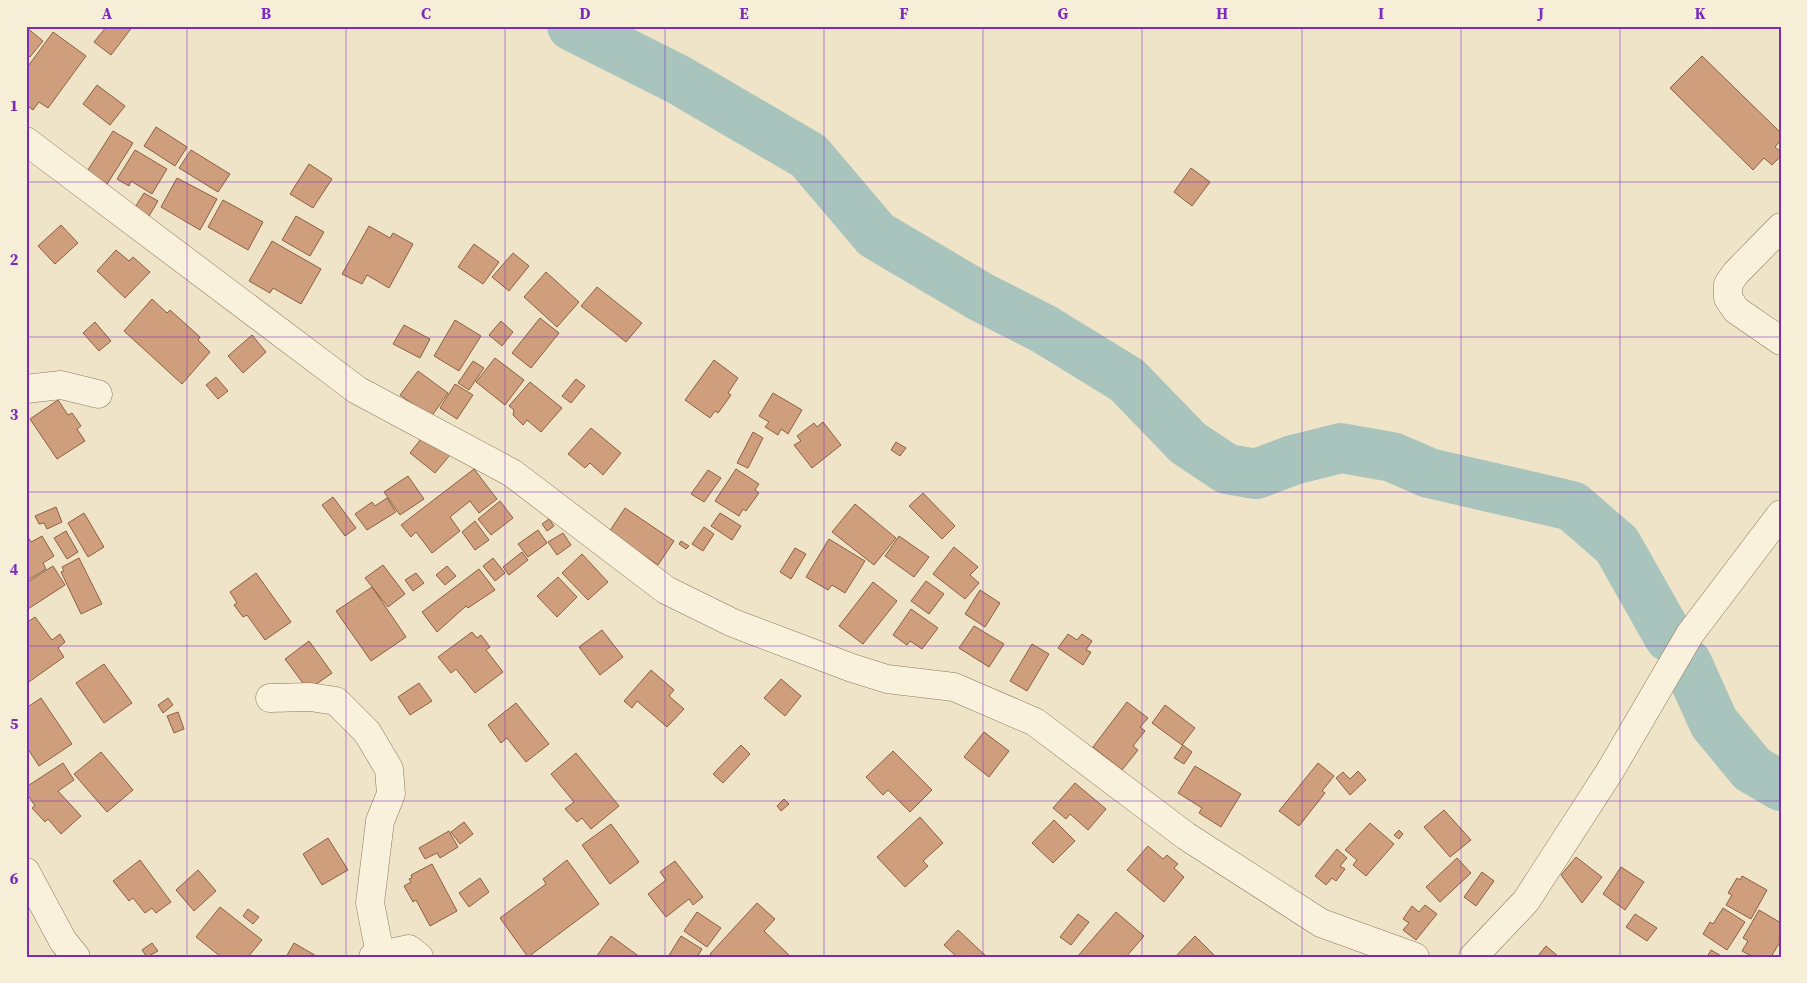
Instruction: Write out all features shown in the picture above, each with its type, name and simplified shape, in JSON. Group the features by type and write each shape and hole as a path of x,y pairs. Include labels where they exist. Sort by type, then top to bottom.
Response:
{"street":[{"path":"26,141 357,390 512,473 666,590 732,623 852,668 888,679 954,687 1035,722 1186,836 1321,923 1415,957"},
{"path":"1781,227 1736,272 1728,284 1728,298 1736,310 1781,341"},
{"path":"26,389 61,385 98,394"},
{"path":"1473,957 1526,901 1610,771 1690,634 1781,514"},
{"path":"270,698 310,697 336,701 367,732 389,769 391,794 380,821 370,903 376,955 409,949 419,957"},
{"path":"26,872 63,941 76,957"}],"building":[{"path":"107,26 133,26 111,55 94,42"},
{"path":"26,27 43,41 30,57 26,54"},
{"path":"53,32 86,56 48,108 39,102 33,110 26,105 26,69"},
{"path":"1702,56 1781,133 1781,140 1775,147 1781,152 1781,156 1772,165 1764,158 1753,170 1670,88"},
{"path":"97,85 125,106 110,125 83,104"},
{"path":"156,127 187,147 175,166 144,146"},
{"path":"113,131 133,143 104,189 84,176"},
{"path":"135,150 167,169 152,194 131,181 129,186 117,179"},
{"path":"191,150 230,174 218,192 179,168"},
{"path":"309,164 332,179 313,208 290,194"},
{"path":"1191,168 1210,182 1192,206 1174,192"},
{"path":"177,178 217,199 200,230 161,207"},
{"path":"144,193 158,201 146,221 132,212"},
{"path":"223,200 263,222 248,250 208,227"},
{"path":"296,216 324,232 310,256 282,240"},
{"path":"61,225 78,243 55,264 38,246"},
{"path":"369,226 390,238 393,233 413,244 389,288 367,275 362,284 342,274"},
{"path":"272,241 321,269 301,304 273,288 270,293 249,281"},
{"path":"474,244 499,262 483,284 458,267"},
{"path":"116,250 129,261 133,257 150,272 125,298 97,271"},
{"path":"513,253 529,266 509,291 492,277"},
{"path":"546,272 579,302 557,327 524,297"},
{"path":"597,287 642,323 626,342 581,306"},
{"path":"152,299 167,313 170,310 200,337 198,340 210,352 182,384 124,331"},
{"path":"540,318 559,333 531,368 512,353"},
{"path":"455,320 481,336 459,371 434,356"},
{"path":"501,321 513,332 502,346 489,335"},
{"path":"95,322 111,341 99,351 83,333"},
{"path":"404,325 430,339 420,358 393,344"},
{"path":"252,335 266,352 243,373 228,356"},
{"path":"495,358 524,380 505,405 476,382"},
{"path":"714,360 738,378 728,393 731,395 718,413 715,411 710,418 685,400"},
{"path":"473,361 484,368 469,390 458,383"},
{"path":"418,371 448,393 431,417 400,395"},
{"path":"216,377 228,391 218,399 206,385"},
{"path":"576,379 585,386 571,403 562,396"},
{"path":"530,382 562,408 541,432 527,420 523,425 513,415 514,410 509,406"},
{"path":"455,384 473,395 457,419 440,408"},
{"path":"773,393 802,410 788,434 781,429 778,435 765,427 769,422 759,416"},
{"path":"58,400 68,415 72,413 81,426 77,429 85,441 57,459 30,419"},
{"path":"823,422 841,445 812,468 794,445 801,441 797,436 814,423 817,427"},
{"path":"591,428 621,453 603,475 590,463 585,468 568,454"},
{"path":"753,432 763,438 748,468 737,463"},
{"path":"424,435 450,455 435,473 410,453"},
{"path":"896,442 906,448 900,456 891,450"},
{"path":"474,469 497,499 479,513 470,501 450,517 460,531 432,553 416,532 411,537 401,525"},
{"path":"736,469 759,484 755,490 759,493 746,511 743,509 739,516 715,501"},
{"path":"708,470 721,478 704,502 691,494"},
{"path":"408,476 424,499 400,515 384,492"},
{"path":"923,493 955,526 942,539 909,506"},
{"path":"333,497 356,528 345,536 322,505"},
{"path":"387,498 396,512 367,530 355,514 372,502 375,506"},
{"path":"500,501 513,518 491,535 478,519"},
{"path":"855,504 896,538 874,565 832,532"},
{"path":"56,507 62,522 47,529 44,523 39,524 35,516"},
{"path":"625,508 674,541 658,565 609,532"},
{"path":"84,513 104,547 88,557 68,523"},
{"path":"720,513 741,526 732,540 711,526"},
{"path":"549,519 554,526 547,531 542,524"},
{"path":"475,521 489,540 475,550 462,532"},
{"path":"704,527 714,534 703,551 692,544"},
{"path":"538,530 547,543 528,557 518,544"},
{"path":"66,531 78,552 67,559 54,538"},
{"path":"563,533 571,545 557,555 548,542"},
{"path":"26,534 31,542 42,536 54,556 43,563 46,569 26,581"},
{"path":"899,536 929,557 914,577 885,556"},
{"path":"829,539 865,561 845,593 832,585 828,590 806,577"},
{"path":"681,541 689,546 686,549 679,544"},
{"path":"954,547 978,567 970,575 979,583 965,599 933,574"},
{"path":"795,548 806,554 791,579 780,572"},
{"path":"522,552 528,560 509,575 503,567"},
{"path":"582,554 608,582 588,600 562,573"},
{"path":"79,558 102,604 81,614 61,572 64,571 62,567"},
{"path":"493,558 505,573 495,581 483,566"},
{"path":"383,565 405,594 388,607 365,578"},
{"path":"53,566 65,585 28,609 26,605 26,583"},
{"path":"447,566 456,576 445,585 436,575"},
{"path":"479,569 495,590 468,608 466,606 437,632 422,612"},
{"path":"256,573 291,622 265,640 247,615 243,617 234,605 237,603 230,592"},
{"path":"416,573 424,583 413,591 405,580"},
{"path":"558,577 577,597 557,617 537,596"},
{"path":"926,581 944,594 929,614 911,601"},
{"path":"873,582 897,601 863,644 839,626"},
{"path":"372,587 406,637 371,661 336,611"},
{"path":"980,590 1000,603 985,627 965,614"},
{"path":"911,609 938,628 922,649 910,641 907,645 893,635"},
{"path":"35,617 52,640 60,634 65,642 58,648 64,657 26,684 26,623"},
{"path":"974,626 1004,644 989,667 959,648"},
{"path":"602,630 623,657 600,675 579,647"},
{"path":"472,632 477,638 481,635 490,647 486,650 503,672 475,693 456,669 451,673 438,657"},
{"path":"1068,634 1077,640 1082,634 1092,641 1086,650 1091,652 1083,665 1058,648"},
{"path":"309,641 332,673 308,690 285,659"},
{"path":"1032,644 1049,654 1027,691 1010,681"},
{"path":"104,664 132,703 104,723 76,683"},
{"path":"651,670 674,690 669,696 684,709 667,727 637,701 632,708 624,701"},
{"path":"781,679 801,696 785,716 764,698"},
{"path":"419,683 432,701 410,715 398,697"},
{"path":"41,698 72,744 39,766 26,746 26,708"},
{"path":"168,698 173,705 163,713 158,705"},
{"path":"1127,702 1148,718 1140,727 1145,731 1133,746 1138,750 1122,770 1093,747"},
{"path":"516,703 549,744 526,762 507,738 501,743 488,725"},
{"path":"1165,705 1195,728 1182,745 1152,723"},
{"path":"178,712 184,729 174,733 167,716"},
{"path":"984,732 1009,751 989,777 964,757"},
{"path":"741,745 750,754 723,783 713,774"},
{"path":"1183,745 1192,752 1184,764 1174,758"},
{"path":"893,751 932,790 910,812 888,790 883,795 866,777"},
{"path":"101,752 133,790 107,812 74,774"},
{"path":"576,753 619,806 591,829 582,818 577,822 565,809 574,802 551,774"},
{"path":"63,763 74,780 58,791 81,816 61,834 48,819 45,822 32,808 35,806 26,792 26,787"},
{"path":"1318,763 1334,776 1322,791 1325,793 1299,826 1279,811"},
{"path":"1195,766 1241,794 1221,827 1199,813 1202,808 1178,793"},
{"path":"1358,771 1366,780 1350,795 1336,778 1343,772 1350,779"},
{"path":"1075,783 1106,809 1088,830 1070,814 1066,819 1053,808"},
{"path":"784,799 789,804 781,811 777,806"},
{"path":"1444,810 1471,840 1450,857 1424,827"},
{"path":"920,817 943,843 923,861 928,866 905,887 877,857"},
{"path":"1054,820 1075,841 1053,863 1032,843"},
{"path":"464,822 473,834 460,844 451,832"},
{"path":"1370,823 1394,844 1366,876 1353,865 1357,860 1345,850"},
{"path":"611,824 639,862 610,884 582,845"},
{"path":"1399,830 1403,834 1399,839 1394,835"},
{"path":"449,831 458,847 440,858 437,853 425,859 419,848"},
{"path":"328,838 348,870 322,885 303,854"},
{"path":"1148,846 1163,859 1167,855 1178,864 1174,868 1184,877 1164,902 1127,870"},
{"path":"1337,849 1347,858 1340,866 1345,869 1336,881 1332,878 1326,885 1315,876"},
{"path":"1576,857 1602,877 1582,903 1561,875"},
{"path":"1457,858 1471,873 1440,902 1426,887"},
{"path":"140,860 171,902 156,913 152,908 145,913 133,898 129,901 113,881"},
{"path":"567,860 599,904 528,957 500,918 546,884 543,879"},
{"path":"675,861 703,897 693,905 689,899 666,917 648,894 666,880 660,872"},
{"path":"432,864 457,911 430,926 416,900 413,902 404,886 411,882 409,879 412,878 411,875"},
{"path":"1621,867 1644,882 1625,910 1603,894"},
{"path":"198,870 216,891 194,911 176,890"},
{"path":"1482,872 1494,881 1476,906 1464,897"},
{"path":"1742,876 1767,890 1751,919 1726,905 1732,895 1728,893 1737,878 1740,880"},
{"path":"480,878 489,892 469,907 459,893"},
{"path":"757,903 775,919 764,931 791,957 713,957 710,954"},
{"path":"1425,905 1437,914 1416,940 1403,930 1409,923 1403,919 1412,906 1419,912"},
{"path":"220,907 262,940 248,957 221,957 196,937"},
{"path":"1723,908 1745,922 1727,950 1703,934 1710,922 1713,924"},
{"path":"248,909 259,917 253,924 243,916"},
{"path":"1759,910 1781,923 1781,940 1771,957 1753,957 1742,951 1748,941 1743,938"},
{"path":"697,912 721,928 707,947 684,931"},
{"path":"1116,912 1144,936 1126,957 1077,957"},
{"path":"1078,914 1089,922 1071,945 1060,937"},
{"path":"1635,914 1657,928 1647,941 1626,927"},
{"path":"958,930 987,957 957,957 944,945"},
{"path":"611,936 640,957 596,957"},
{"path":"681,936 702,949 697,957 668,957"},
{"path":"1195,936 1216,957 1175,957"},
{"path":"152,943 158,951 147,957 142,950"},
{"path":"294,943 318,957 286,957"},
{"path":"1546,946 1559,957 1537,957"},
{"path":"1711,950 1723,957 1707,957"}],"waterway":[{"path":"572,26 679,80 809,156 876,235 981,297 1044,329 1127,380 1188,443 1227,469 1256,474 1293,460 1341,448 1392,457 1429,473 1572,506 1617,545 1669,637"},
{"path":"1687,663 1714,723 1752,769 1781,786"}]}
